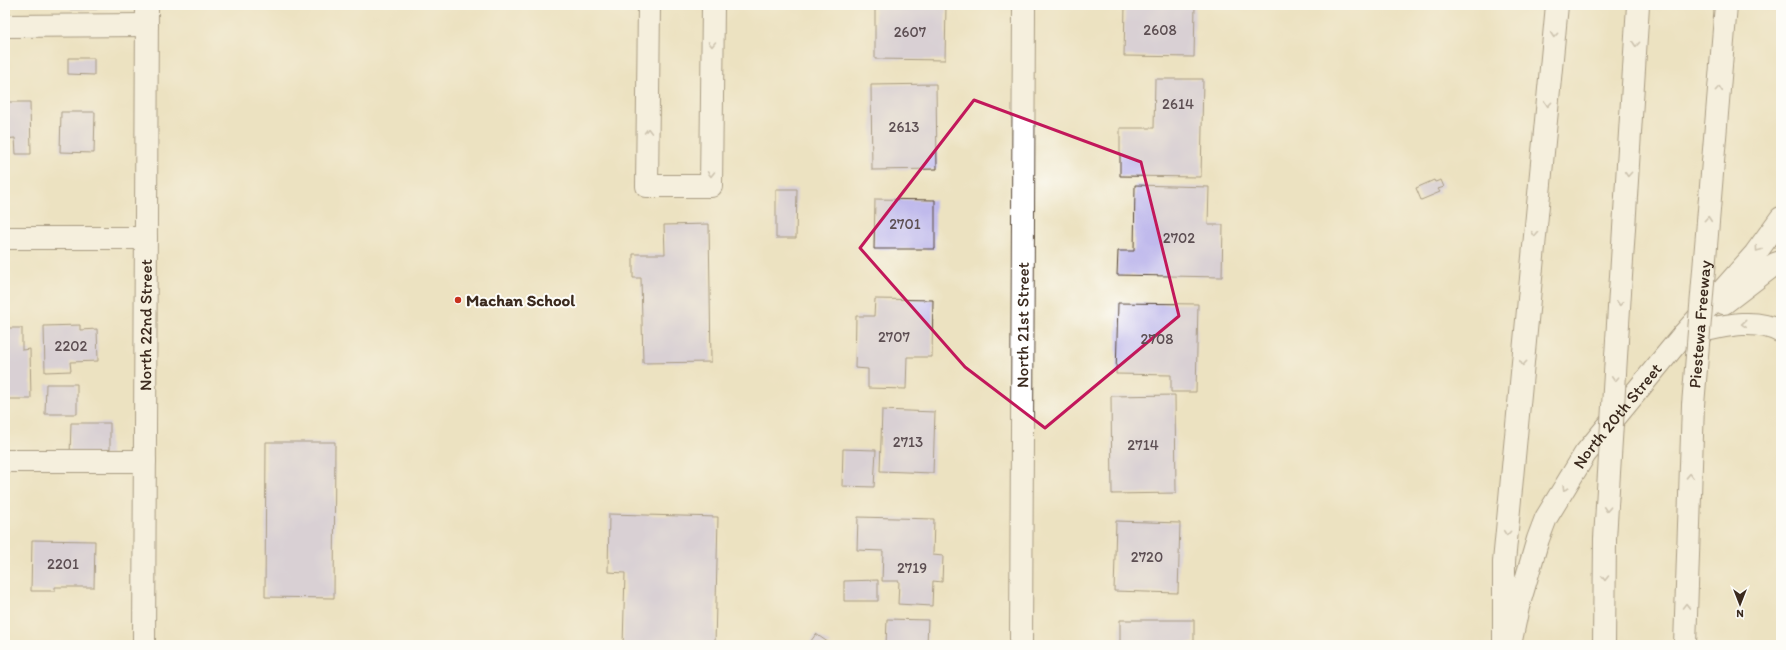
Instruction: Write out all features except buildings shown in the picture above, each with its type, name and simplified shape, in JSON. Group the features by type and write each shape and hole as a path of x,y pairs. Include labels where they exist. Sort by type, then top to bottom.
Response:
{"main road":[{"path":"649,5 647,186 711,186 713,5"},
{"name":"North 21st Street","path":"1021,645 1024,5"},
{"path":"1504,645 1505,554 1557,5"},
{"path":"1604,645 1605,539 1638,5"},
{"name":"Piestewa Freeway","path":"1685,645 1693,405 1726,5"},
{"path":"5,26 147,15"},
{"name":"North 22nd Street","path":"144,645 147,15"},
{"name":"North 20th Street","path":"1510,645 1522,592 1546,518 1586,454 1683,335 1755,254 1781,218"},
{"path":"5,238 146,238"},
{"path":"1683,335 1775,264 1781,262"},
{"path":"1683,335 1745,324 1765,325 1781,332"},
{"path":"5,461 145,461"}],"highlighted area":[{"path":"974,100 1141,162 1179,316 1045,428 965,367 860,248"}],"place":[{"name":"Machan School","path":"458,300"}]}
